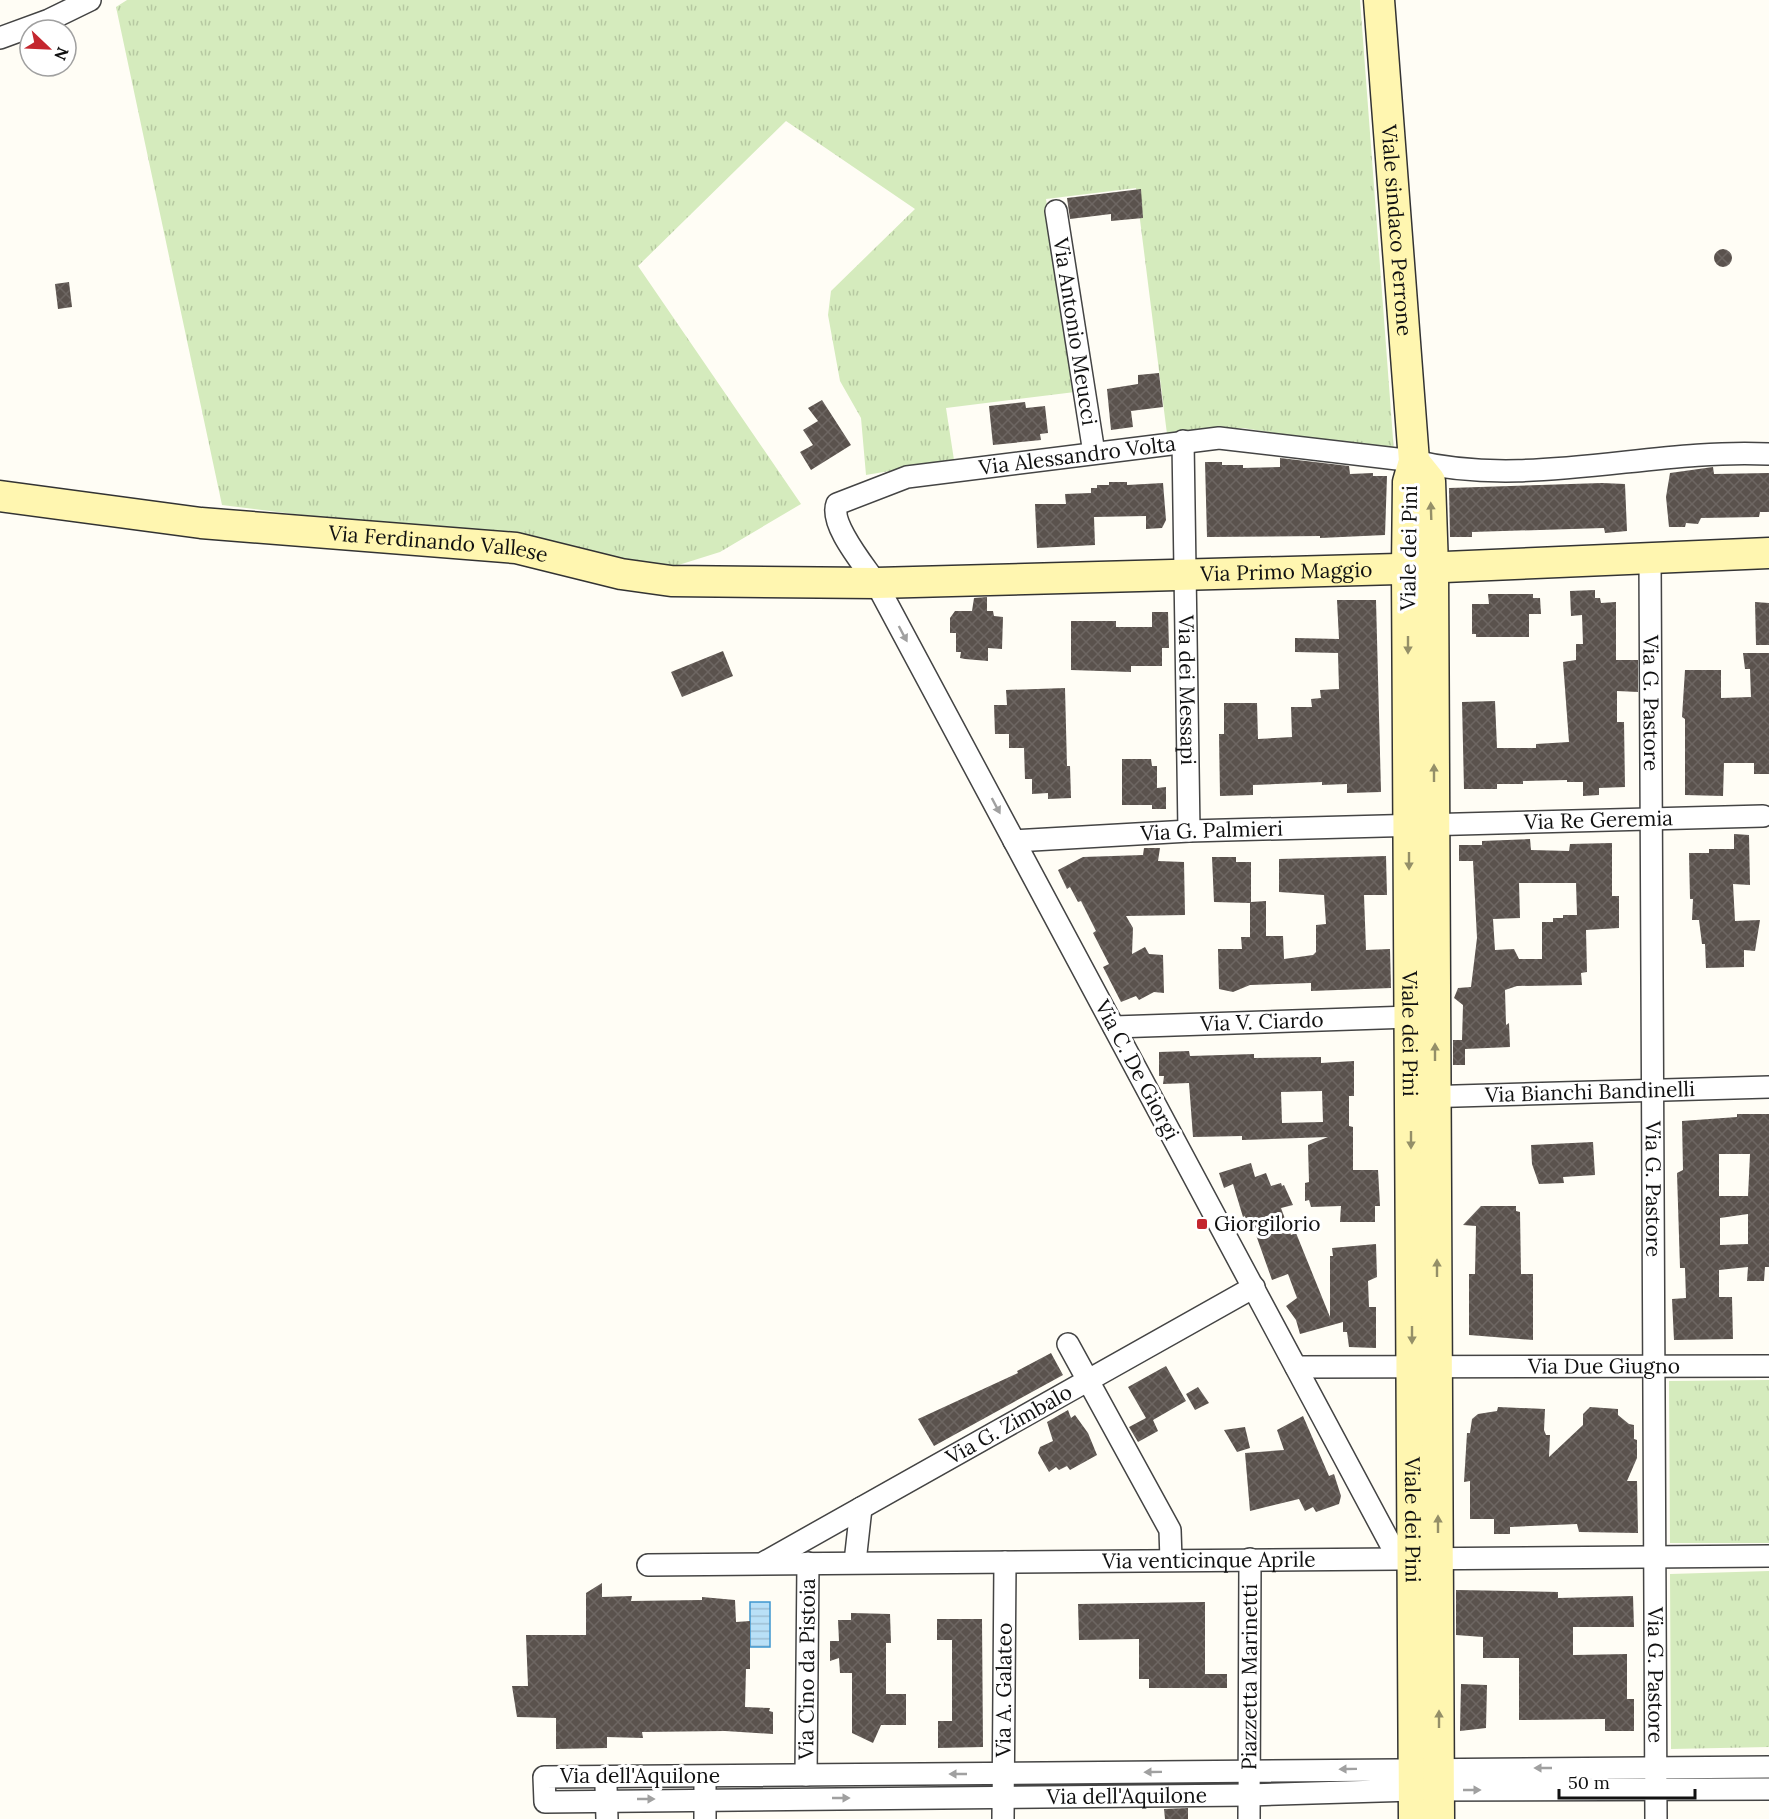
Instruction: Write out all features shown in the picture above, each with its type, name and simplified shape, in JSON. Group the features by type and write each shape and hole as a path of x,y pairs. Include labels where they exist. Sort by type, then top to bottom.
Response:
{"street":[{"path":"0,38 49,20 90,0"},
{"name":"Viale sindaco Perrone","path":"1378,0 1413,461"},
{"name":"Via Antonio Meucci","path":"1056,211 1094,453"},
{"name":"Via Alessandro Volta","path":"876,583 838,525 834,511 837,504 907,477 1219,438 1413,461 1444,468 1550,469 1626,464 1648,458 1738,452 1769,454"},
{"name":"Via dei Messapi","path":"1183,441 1189,831"},
{"name":"Viale dei Pini","path":"1413,461 1408,482 1420,567 1425,1369 1417,1558 1426,1793"},
{"name":"Via Ferdinando Vallese","path":"0,496 201,523 516,549 621,574 671,581 876,583"},
{"name":"Via Primo Maggio","path":"876,583 1769,554"},
{"name":"Via G. Pastore","path":"1650,557 1656,1819"},
{"name":"Via C. De Giorgi","path":"876,583 1296,1367 1417,1558"},
{"name":"Via Re Geremia","path":"1421,823 1763,816"},
{"name":"Viale dei Pini","path":"1421,823 1410,1017 1423,1097"},
{"name":"Via G. Palmieri","path":"1014,841 1189,831 1421,823"},
{"name":"Via V. Ciardo","path":"1114,1027 1410,1017"},
{"name":"Via Bianchi Bandinelli","path":"1423,1097 1769,1087"},
{"name":"Via G. Zimbalo","path":"764,1563 1254,1287"},
{"path":"1068,1344 1170,1530 1171,1560"},
{"name":"Via Due Giugno","path":"1296,1367 1425,1369 1769,1366"},
{"path":"855,1562 861,1508"},
{"name":"Via venticinque Aprile","path":"648,1565 1769,1556"},
{"name":"Piazzetta Marinetti","path":"1249,1819 1251,1771 1250,1559"},
{"name":"Via A. Galateo","path":"1004,1819 1005,1562"},
{"name":"Via Cino da Pistoia","path":"806,1775 808,1563"},
{"name":"Via dell'Aquilone","path":"1769,1767 1656,1767 1426,1793 1251,1771 544,1777 545,1802 606,1809 705,1809 1003,1797 1249,1795 1426,1793 1656,1790 1769,1789"},
{"path":"705,1776 705,1809"},
{"path":"606,1777 606,1809"}],"green space":[{"path":"127,0 1360,0 1394,452 1243,428 1167,434 1136,188 1046,199 1075,392 946,408 954,460 866,475 861,418 840,381 828,315 831,291 915,209 786,121 638,266 801,504 720,552 669,568 396,527 222,505 116,7"},
{"path":"1769,1380 1769,1543 1670,1543 1669,1381"},
{"path":"1769,1571 1769,1747 1671,1749 1670,1574"}],"water":[{"path":"750,1602 770,1602 770,1647 750,1647"}],"building":[{"path":"1141,189 1143,218 1111,221 1111,214 1070,219 1067,198"},
{"path":"1723,249 1729,252 1732,258 1729,264 1723,267 1717,264 1714,258 1717,252"},
{"path":"69,282 72,307 58,309 55,284"},
{"path":"1159,373 1163,407 1131,411 1133,427 1111,430 1107,389 1138,384 1138,375"},
{"path":"822,400 851,445 811,470 800,452 813,445 803,430 818,421 808,408"},
{"path":"1025,402 1026,408 1045,406 1048,433 1040,434 1041,440 993,445 989,406"},
{"path":"1280,458 1349,466 1350,474 1373,473 1373,476 1387,476 1385,535 1320,538 1320,536 1207,537 1205,462 1243,465 1243,468 1280,467"},
{"path":"1713,467 1714,474 1769,473 1769,512 1760,512 1759,517 1701,518 1698,524 1686,523 1685,527 1669,527 1666,497 1670,473"},
{"path":"1109,482 1127,482 1127,485 1163,483 1166,520 1162,528 1146,529 1146,516 1094,517 1095,545 1037,548 1035,504 1066,504 1065,494 1091,493 1091,488 1097,488 1097,485 1109,485"},
{"path":"1625,484 1627,531 1605,533 1604,528 1472,532 1472,537 1450,537 1449,488"},
{"path":"1595,590 1595,598 1600,598 1601,603 1616,602 1616,660 1638,660 1638,692 1617,691 1617,722 1624,722 1625,787 1599,788 1599,795 1583,796 1583,782 1567,782 1567,780 1497,784 1497,789 1464,789 1462,702 1495,701 1497,748 1536,748 1536,744 1569,742 1563,662 1576,660 1576,644 1583,644 1582,615 1571,616 1570,591"},
{"path":"1488,594 1533,594 1533,598 1540,598 1541,614 1529,614 1529,637 1476,637 1476,634 1472,634 1472,604 1489,604"},
{"path":"987,597 987,611 993,611 994,616 1003,617 1002,649 988,648 988,661 960,658 961,652 956,652 956,633 950,633 950,618 955,611 972,611 974,598"},
{"path":"1337,600 1376,600 1381,792 1347,793 1347,784 1322,785 1322,782 1253,785 1253,795 1220,796 1219,734 1224,734 1224,703 1257,703 1258,739 1292,737 1291,707 1312,707 1311,699 1321,698 1320,690 1339,689 1338,653 1295,652 1295,638 1339,639"},
{"path":"1755,602 1769,603 1769,645 1756,645"},
{"path":"1152,612 1168,612 1169,648 1162,648 1162,666 1131,666 1131,672 1071,670 1071,621 1116,621 1116,627 1152,627"},
{"path":"723,651 733,676 682,697 671,672"},
{"path":"1743,653 1769,653 1769,774 1754,774 1754,763 1724,763 1723,796 1685,795 1685,719 1682,717 1685,670 1721,670 1721,698 1751,697 1750,669 1745,669"},
{"path":"1065,688 1067,766 1070,766 1071,798 1048,799 1048,793 1032,794 1032,779 1025,779 1024,748 1009,748 1009,734 995,734 994,705 1007,705 1006,690"},
{"path":"1122,759 1151,759 1152,766 1157,766 1157,788 1166,787 1166,809 1152,809 1152,805 1122,805"},
{"path":"1734,834 1749,835 1750,885 1733,884 1735,921 1760,920 1755,951 1744,950 1744,967 1706,968 1705,944 1702,944 1699,920 1692,920 1693,899 1690,899 1689,853 1709,853 1709,849 1734,849"},
{"path":"1530,839 1531,850 1569,851 1570,844 1612,843 1612,896 1619,896 1619,928 1586,930 1587,972 1581,973 1582,985 1517,986 1505,990 1506,1025 1509,1023 1510,1047 1465,1049 1465,1065 1453,1065 1453,1040 1462,1040 1463,1005 1454,998 1458,988 1471,987 1477,938 1473,861 1459,861 1459,845 1482,845 1482,841","holes":["1519,883 1576,883 1577,915 1563,915 1563,918 1553,918 1553,922 1542,922 1542,959 1519,959 1514,949 1495,950 1493,919 1520,918"]},
{"path":"1144,848 1160,848 1158,861 1184,862 1185,915 1126,916 1133,928 1132,954 1145,947 1149,954 1163,955 1164,993 1154,992 1139,1000 1136,996 1121,1002 1103,967 1109,964 1093,933 1096,931 1081,901 1078,902 1070,887 1067,889 1058,870 1083,857 1143,855"},
{"path":"1386,856 1387,895 1364,895 1366,950 1390,949 1391,988 1311,991 1311,983 1250,985 1233,992 1219,989 1218,949 1242,949 1241,937 1250,937 1250,903 1214,902 1212,857 1236,857 1236,862 1251,862 1251,902 1266,901 1266,936 1283,936 1284,959 1313,955 1316,952 1316,925 1326,924 1324,895 1279,892 1279,859"},
{"path":"1189,1051 1190,1056 1254,1054 1254,1058 1321,1057 1321,1063 1354,1061 1354,1096 1349,1096 1349,1126 1353,1127 1353,1170 1378,1170 1380,1206 1375,1206 1375,1222 1340,1222 1341,1206 1311,1207 1309,1200 1305,1201 1305,1183 1309,1182 1308,1145 1328,1137 1242,1140 1242,1136 1193,1137 1189,1083 1163,1084 1164,1076 1159,1076 1159,1052","holes":["1322,1091 1323,1122 1282,1123 1281,1092"]},
{"path":"1737,1114 1769,1114 1769,1267 1765,1267 1764,1281 1747,1281 1748,1267 1719,1270 1719,1297 1732,1297 1733,1339 1674,1340 1672,1299 1686,1298 1685,1268 1680,1268 1677,1173 1683,1170 1682,1121 1737,1117","holes":["1719,1154 1750,1154 1748,1196 1719,1196","1748,1214 1748,1244 1720,1245 1720,1218"]},
{"path":"1593,1142 1595,1175 1563,1177 1564,1183 1539,1184 1532,1164 1531,1145"},
{"path":"1251,1163 1255,1177 1266,1173 1271,1186 1281,1183 1282,1186 1284,1185 1293,1205 1281,1208 1291,1235 1296,1233 1330,1317 1332,1248 1376,1244 1377,1277 1368,1281 1369,1307 1376,1307 1376,1348 1349,1347 1347,1332 1343,1332 1343,1322 1300,1334 1296,1320 1286,1306 1297,1298 1288,1274 1272,1280 1251,1221 1246,1223 1245,1216 1243,1217 1233,1184 1224,1188 1219,1173"},
{"path":"1481,1206 1516,1206 1516,1211 1520,1212 1521,1274 1533,1274 1533,1340 1469,1335 1469,1274 1475,1274 1476,1226 1463,1225"},
{"path":"1051,1353 1063,1375 934,1446 918,1419 1018,1373 1017,1371"},
{"path":"1166,1366 1186,1401 1153,1420 1158,1431 1138,1442 1129,1427 1146,1418 1128,1387"},
{"path":"1198,1387 1209,1403 1195,1410 1186,1394"},
{"path":"1498,1407 1545,1409 1544,1430 1546,1435 1550,1435 1549,1457 1583,1425 1583,1414 1590,1407 1618,1409 1618,1415 1629,1424 1634,1425 1634,1439 1637,1440 1637,1458 1627,1481 1637,1481 1638,1533 1579,1532 1577,1524 1510,1527 1510,1534 1494,1534 1494,1519 1470,1519 1470,1481 1464,1482 1467,1433 1470,1433 1472,1419 1478,1414 1497,1411"},
{"path":"1068,1410 1071,1418 1075,1415 1088,1433 1097,1455 1070,1470 1067,1466 1059,1470 1056,1467 1049,1472 1038,1453 1040,1447 1053,1441 1047,1422"},
{"path":"1303,1416 1329,1476 1334,1474 1341,1496 1339,1504 1316,1512 1313,1507 1305,1511 1299,1499 1250,1511 1245,1453 1284,1450 1277,1430"},
{"path":"1245,1427 1250,1448 1237,1452 1224,1430"},
{"path":"602,1583 602,1597 632,1596 631,1601 702,1600 702,1597 735,1600 736,1622 750,1621 750,1669 746,1669 745,1707 770,1708 769,1711 773,1712 773,1734 725,1731 642,1732 643,1738 607,1737 607,1748 556,1749 556,1718 517,1717 512,1686 528,1686 526,1635 586,1635 586,1593"},
{"path":"1456,1590 1558,1592 1558,1598 1633,1596 1634,1627 1573,1627 1573,1655 1627,1654 1627,1699 1634,1699 1634,1731 1605,1731 1605,1719 1519,1720 1519,1658 1483,1658 1483,1637 1456,1635"},
{"path":"1205,1602 1205,1674 1227,1674 1227,1688 1149,1688 1149,1679 1139,1679 1139,1639 1079,1640 1078,1604"},
{"path":"851,1613 890,1614 891,1643 886,1643 886,1694 906,1694 906,1725 881,1725 873,1743 852,1733 852,1673 840,1673 839,1658 830,1661 830,1641 839,1641 838,1620 851,1620"},
{"path":"937,1619 982,1619 983,1747 938,1748 938,1721 952,1721 952,1640 937,1640"},
{"path":"1461,1684 1487,1685 1486,1728 1460,1731"},
{"path":"1188,1808 1188,1819 1165,1819 1164,1809"}],"place":[{"name":"Giorgilorio","path":"1202,1224"}]}
